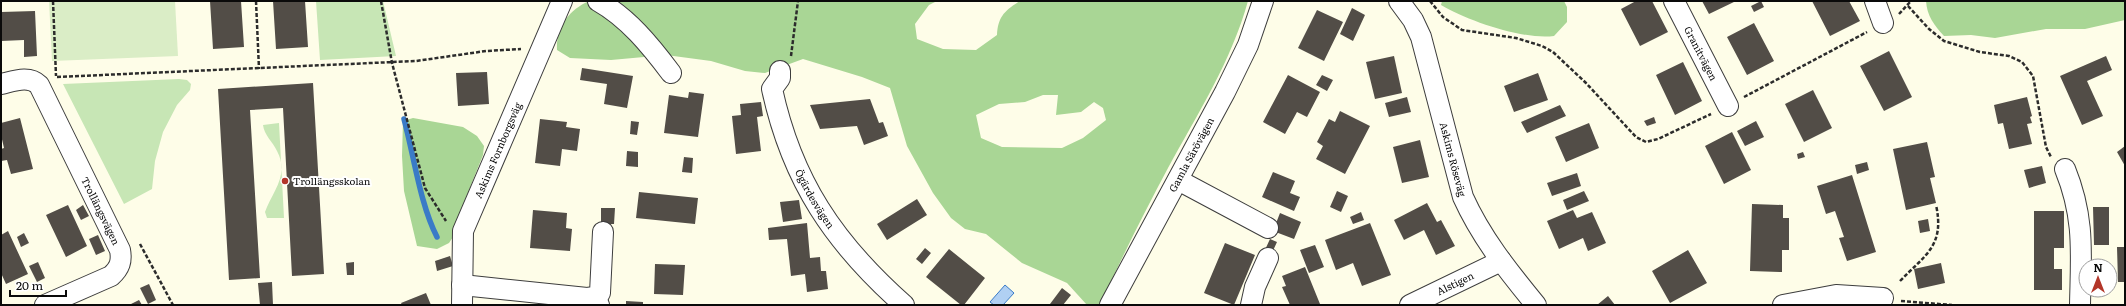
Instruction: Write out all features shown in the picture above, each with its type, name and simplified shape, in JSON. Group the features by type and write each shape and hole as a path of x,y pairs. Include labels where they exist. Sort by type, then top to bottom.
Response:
{"street":[{"name":"Askims Fornborgsväg","path":"462,305 463,231 562,1"},
{"path":"598,1 612,9 636,32 653,49 671,73"},
{"name":"Gamla Särövägen","path":"1110,305 1178,180 1248,44 1263,1"},
{"name":"Granitvägen","path":"1674,1 1728,106"},
{"path":"1875,1 1883,24"},
{"name":"Askims Röseväg","path":"1401,2 1413,20 1421,37 1463,197 1474,222 1501,261 1536,305"},
{"name":"Ögärdesvägen","path":"780,71 780,78 772,89 788,148 800,174 826,219 846,245 868,272 904,305"},
{"path":"1,84 24,79 35,81"},
{"name":"Trollängsvägen","path":"35,81 46,97 120,250 121,257 117,271 111,276 45,305"},
{"path":"2065,169 2075,192 2079,214 2081,247 2080,305"},
{"path":"1178,180 1268,228"},
{"path":"462,285 593,302 600,292 603,232"},
{"path":"1251,305 1255,287 1268,258"},
{"name":"Alstigen","path":"1410,305 1501,261"},
{"path":"1784,305 1836,295 1883,298"}],"path":[{"path":"53,1 56,77 60,84"},
{"path":"256,1 259,69"},
{"path":"381,1 392,63 425,188 446,222 463,231"},
{"path":"780,71 787,70 793,50 798,1"},
{"path":"1430,1 1443,17 1462,30 1516,38 1542,46 1552,52 1586,83 1636,136 1646,142 1658,139 1728,106 1883,24 1897,16 1908,6 1911,1"},
{"path":"1908,6 1929,30 1944,41 1980,52 2009,56 2022,62 2033,76 2046,147 2055,163 2065,169"},
{"path":"35,81 56,77 416,62 486,51 541,48"},
{"path":"1900,281 1932,250 1938,230 1939,217 1936,205"},
{"path":"136,237 173,305"},
{"path":"1883,298 1952,305"}],"green space":[{"path":"49,1 175,1 178,56 52,61"},
{"path":"316,1 383,1 396,56 320,60"},
{"path":"589,1 937,1 929,5 915,24 917,39 943,49 976,50 997,35 1000,19 1006,11 1020,1 1248,1 1233,45 1213,87 1150,202 1100,305 1087,305 1067,283 1022,263 986,234 965,229 951,218 933,193 907,146 890,88 862,77 803,59 765,73 745,71 711,61 666,55 611,60 570,58 557,50 557,42 561,27 565,20 575,9","holes":["1043,95 1058,95 1056,115 1081,112 1094,102 1103,108 1106,120 1083,138 1062,148 1002,147 981,138 976,115 999,104 1025,102"]},
{"path":"1442,1 1564,1 1567,7 1567,22 1554,36 1527,35 1480,23 1441,5"},
{"path":"1926,1 2125,1 2125,20 2085,29 2046,29 1995,38 1971,35 1944,36 1932,20"},
{"path":"179,79 187,80 191,84 190,90 177,105 163,132 155,161 152,189 124,204 63,84"},
{"path":"413,118 463,127 477,136 484,146 483,155 463,205 457,231 449,243 437,249 417,246 404,191 402,156 403,121"},
{"path":"279,123 281,159 277,151 263,125"},
{"path":"281,169 284,218 267,218 265,212 281,176"}],"water":[{"path":"1005,285 1014,293 1003,305 994,305 990,302"}],"building":[{"path":"210,1 241,1 244,47 213,49"},
{"path":"273,1 305,1 308,47 276,49"},
{"path":"1636,1 1652,1 1668,32 1640,46 1621,9"},
{"path":"1702,1 1736,1 1709,14"},
{"path":"1761,1 1764,7 1754,12 1751,6"},
{"path":"1812,1 1849,1 1860,21 1830,36"},
{"path":"1352,8 1365,15 1353,41 1340,34"},
{"path":"1317,10 1343,22 1324,61 1298,48"},
{"path":"35,11 37,56 24,57 24,40 1,41 1,12"},
{"path":"1754,23 1774,61 1747,75 1727,37"},
{"path":"1889,51 1912,97 1884,111 1860,66"},
{"path":"1394,56 1402,93 1375,99 1366,62"},
{"path":"2106,56 2112,70 2087,81 2103,116 2082,125 2060,76"},
{"path":"1683,62 1702,101 1675,115 1656,75"},
{"path":"582,68 633,76 627,108 604,104 607,84 580,80"},
{"path":"487,72 489,104 458,106 456,73"},
{"path":"1538,73 1548,100 1514,112 1504,86"},
{"path":"1288,75 1320,92 1307,117 1297,112 1285,134 1263,122"},
{"path":"1322,75 1333,80 1327,91 1316,85"},
{"path":"313,83 324,274 292,276 283,108 250,110 260,278 229,280 218,89"},
{"path":"1813,90 1832,128 1804,142 1785,104"},
{"path":"689,92 704,94 698,137 664,133 669,95 688,98"},
{"path":"1407,97 1411,112 1389,117 1385,103"},
{"path":"2027,97 2032,116 2030,117 2032,123 2027,124 2032,144 2009,149 2003,123 1998,124 1994,105"},
{"path":"870,99 879,123 883,122 888,136 864,145 857,126 820,129 810,105"},
{"path":"761,102 763,116 757,117 761,151 736,154 732,116 741,115 740,104"},
{"path":"1560,105 1566,116 1527,133 1521,122"},
{"path":"1340,111 1370,126 1345,174 1316,159 1323,146 1317,142 1329,119 1335,122"},
{"path":"1654,117 1656,123 1647,126 1644,121"},
{"path":"20,118 33,169 11,174 7,160 1,161 1,149 4,148 1,135 1,123"},
{"path":"540,119 567,122 566,127 580,129 577,151 562,149 560,166 535,163"},
{"path":"631,121 639,122 637,135 630,134"},
{"path":"1756,121 1764,137 1745,146 1737,131"},
{"path":"1589,123 1599,148 1566,162 1555,137"},
{"path":"1732,132 1751,170 1724,184 1705,146"},
{"path":"1420,140 1429,177 1402,183 1393,147"},
{"path":"1927,142 1935,177 1930,178 1936,203 1906,210 1893,149"},
{"path":"2125,146 2125,166 2117,152"},
{"path":"627,151 638,152 638,167 626,166"},
{"path":"1803,152 1805,157 1798,159 1797,154"},
{"path":"684,157 693,158 692,173 682,172"},
{"path":"1867,162 1869,170 1857,174 1855,165"},
{"path":"2042,166 2046,183 2029,188 2024,170"},
{"path":"1273,172 1295,181 1290,193 1300,197 1294,211 1262,197"},
{"path":"1577,173 1581,186 1552,196 1547,183"},
{"path":"1852,175 1876,252 1847,261 1839,238 1844,237 1835,211 1826,214 1817,186"},
{"path":"1337,191 1348,196 1341,212 1330,207"},
{"path":"1584,191 1589,201 1567,210 1563,200"},
{"path":"639,192 698,198 695,224 636,218"},
{"path":"917,199 927,215 887,240 877,224"},
{"path":"799,200 802,219 783,222 780,202"},
{"path":"1427,203 1437,222 1441,220 1455,246 1436,255 1424,230 1404,240 1394,220"},
{"path":"1752,204 1783,205 1783,218 1789,218 1789,250 1782,250 1782,272 1750,271"},
{"path":"68,205 87,246 66,257 46,215"},
{"path":"83,205 89,216 81,220 76,210"},
{"path":"2093,207 2109,207 2109,245 2094,245"},
{"path":"601,208 615,208 614,224 601,224"},
{"path":"533,210 567,213 566,228 572,229 570,251 530,248"},
{"path":"1573,210 1577,218 1592,212 1606,243 1588,251 1583,238 1559,249 1547,221"},
{"path":"2034,211 2064,211 2064,248 2054,248 2054,269 2062,269 2062,290 2034,290"},
{"path":"1361,212 1364,220 1353,224 1350,217"},
{"path":"1280,213 1301,222 1294,239 1273,231"},
{"path":"1928,219 1930,231 1920,233 1918,221"},
{"path":"807,223 810,258 820,257 821,271 826,271 828,289 807,292 805,274 791,276 787,239 769,240 768,228"},
{"path":"1370,223 1391,275 1362,286 1353,263 1336,270 1325,240"},
{"path":"8,231 28,274 6,284 1,273 1,235"},
{"path":"24,233 29,243 21,247 17,237"},
{"path":"98,235 105,251 96,255 89,239"},
{"path":"1270,239 1277,242 1271,255 1264,252"},
{"path":"1225,243 1255,255 1234,305 1204,293"},
{"path":"1315,245 1324,267 1309,273 1300,250"},
{"path":"2117,247 2125,247 2125,282 2118,282"},
{"path":"925,248 931,253 922,264 916,259"},
{"path":"949,249 985,278 964,305 961,305 926,277"},
{"path":"1688,250 1707,283 1670,303 1652,271"},
{"path":"450,256 453,266 437,271 435,261"},
{"path":"38,262 45,278 37,282 29,266"},
{"path":"354,262 354,275 347,275 346,263"},
{"path":"1941,263 1945,283 1918,289 1914,269"},
{"path":"655,264 685,265 683,295 654,294"},
{"path":"1305,267 1320,304 1290,305 1282,287 1286,286 1282,276"},
{"path":"272,282 273,305 260,305 258,283"},
{"path":"149,284 156,300 148,304 140,288"},
{"path":"1062,288 1071,295 1063,305 1050,304"},
{"path":"426,293 431,305 402,305 401,303"},
{"path":"1608,296 1615,305 1597,305"},
{"path":"139,300 142,305 129,305"},
{"path":"626,301 643,302 643,305 626,305"}],"waterway":[{"path":"404,119 426,210 437,237"}],"place":[{"name":"Trollängsskolan","path":"285,181"}]}
